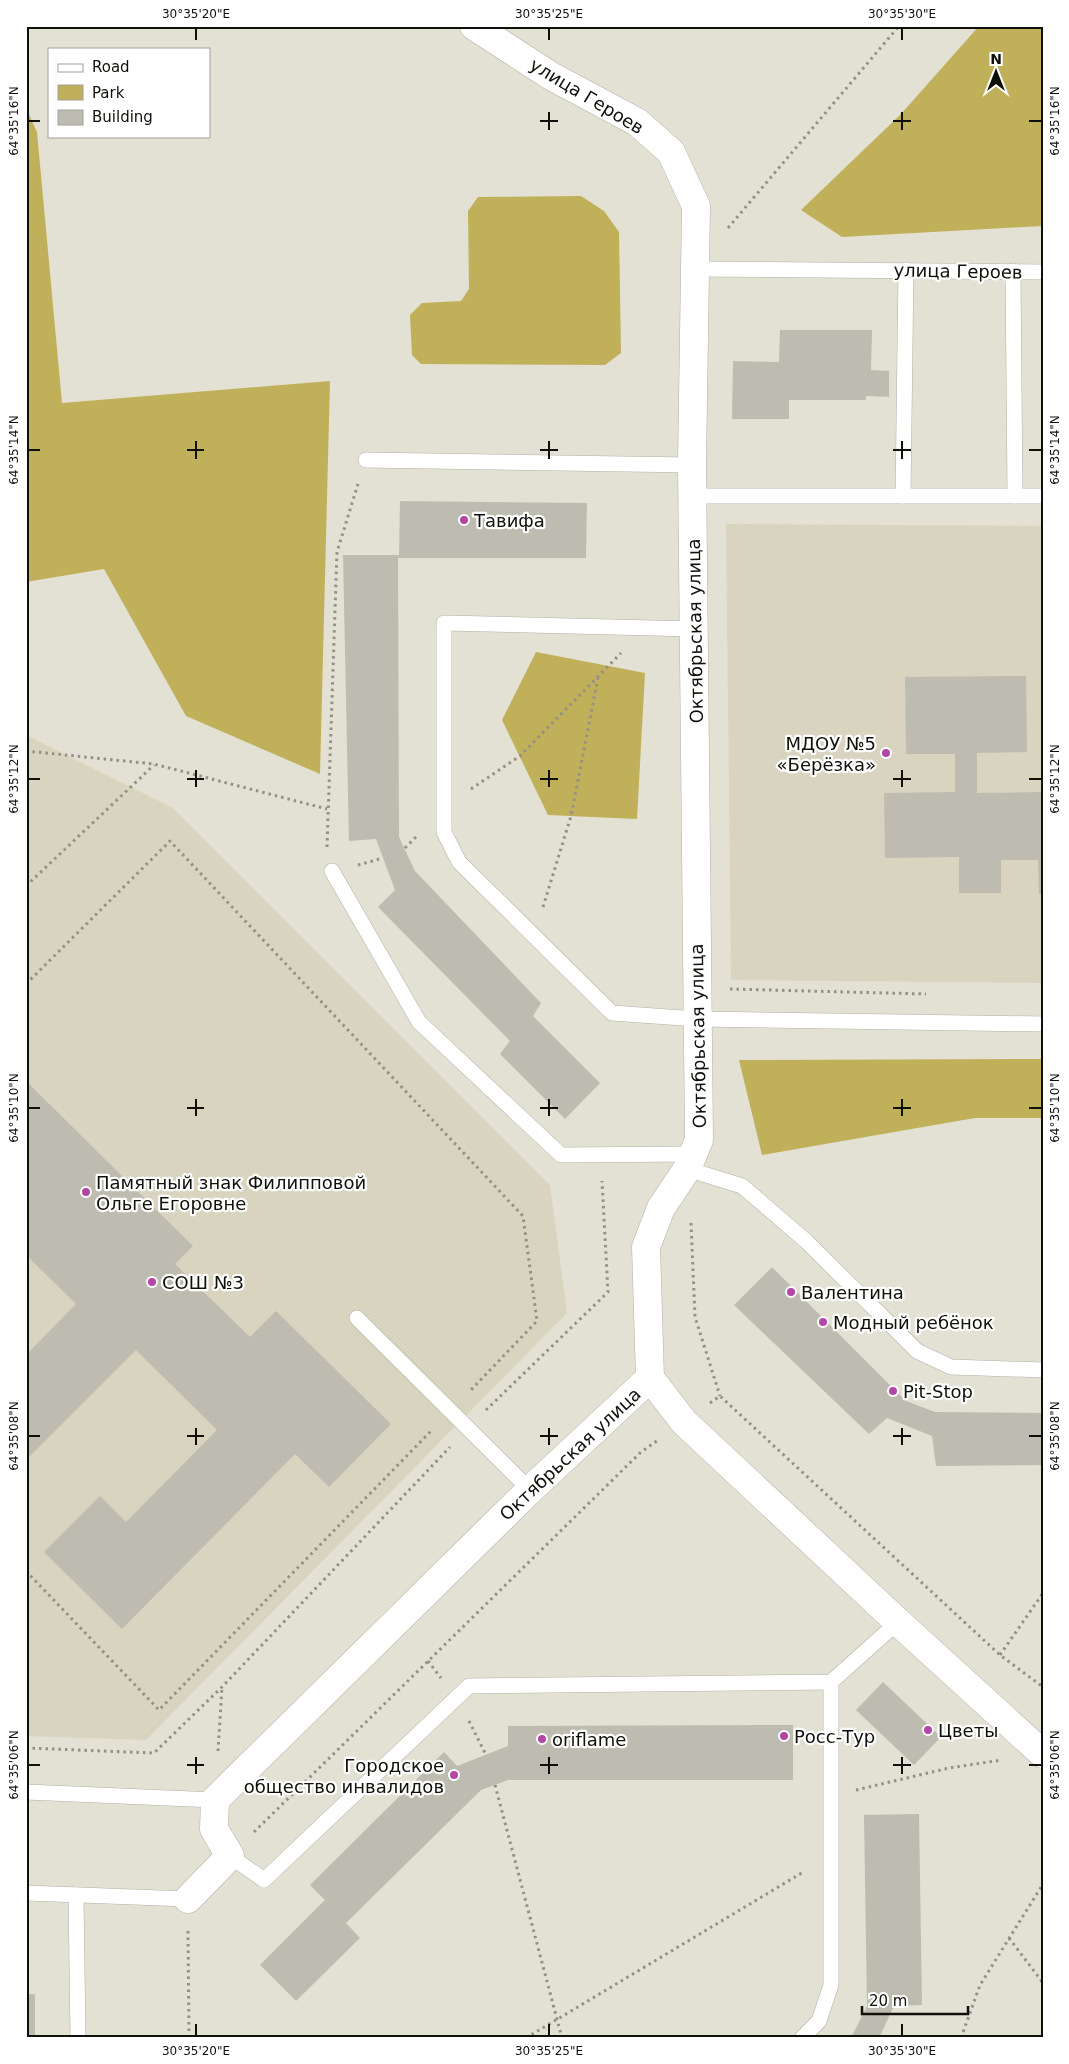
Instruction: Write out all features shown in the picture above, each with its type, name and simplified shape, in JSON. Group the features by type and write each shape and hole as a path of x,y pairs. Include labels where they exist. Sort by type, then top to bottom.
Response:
{"street":[{"name":"улица Героев","path":"474,26 552,76 638,122 671,152 696,206 693,496"},
{"name":"Октябрьская улица","path":"215,1800 530,1490 650,1378 646,1247 661,1208 690,1161 699,1140 693,496"},
{"path":"650,1378 684,1422 898,1622 1043,1754"},
{"path":"188,1899 230,1856 214,1829 215,1800"}],"lane":[{"name":"улица Героев","path":"694,269 1043,272"},
{"path":"904,496 906,270"},
{"path":"1013,271 1015,496"},
{"path":"366,460 692,465"},
{"path":"693,496 1043,496"},
{"path":"695,629 444,623 444,832 459,862 612,1014 697,1019 1043,1024"},
{"path":"332,871 420,1022 561,1155 690,1161 742,1186 806,1241 917,1352 951,1367 1043,1370"},
{"path":"357,1318 530,1490"},
{"path":"230,1856 264,1880 469,1686 831,1682 898,1622"},
{"path":"802,2038 819,2021 831,1985 831,1682"},
{"path":"26,1792 215,1800"},
{"path":"26,1893 188,1899"},
{"path":"76,1895 78,2038"}],"path":[{"path":"726,231 899,26"},
{"path":"332,871 326,842 336,552 366,460"},
{"path":"444,808 520,756 598,677 642,628"},
{"path":"534,936 571,816 598,677"},
{"path":"26,751 154,764 327,809"},
{"path":"26,886 154,764"},
{"path":"26,984 170,841 523,1216 537,1321 159,1710 26,1571"},
{"path":"697,989 934,994"},
{"path":"690,1217 696,1317 720,1396 1000,1655 1043,1687"},
{"path":"230,1856 640,1453 720,1396"},
{"path":"1000,1655 1043,1593"},
{"path":"26,1748 154,1753 222,1686 215,1800"},
{"path":"831,1796 949,1768 1005,1760"},
{"path":"495,1785 562,2038"},
{"path":"526,2038 831,1855"},
{"path":"961,2038 980,1985 1043,1884"},
{"path":"188,1899 189,2038"},
{"path":"1009,1938 1043,1983"}],"shaded area":[{"name":"МДОУ №5 «Берёзка»","path":"726,524 1043,526 1043,983 731,980"},
{"path":"26,735 173,808 550,1185 567,1313 146,1740 26,1736"}],"green space":[{"path":"979,26 1043,26 1043,226 842,237 801,210 901,114"},
{"path":"26,108 37,132 62,403 330,381 320,774 186,716 104,569 26,582"},
{"path":"581,196 604,211 619,232 621,353 605,365 421,364 412,355 410,315 422,303 461,301 469,289 468,211 478,197"},
{"path":"536,652 645,673 637,819 548,815 502,720"},
{"path":"1043,1059 1043,1118 975,1118 762,1155 739,1060"}],"building":[{"path":"780,330 872,330 871,370 889,371 889,397 866,396 866,400 789,400 789,419 732,419 733,361 779,362"},
{"path":"400,501 587,503 586,558 398,558 399,837 415,871 541,1003 533,1016 600,1083 565,1119 500,1054 510,1041 378,907 395,890 376,839 349,841 343,555 399,555"},
{"path":"1026,676 1027,752 977,753 977,793 1043,792 1043,894 1039,894 1038,860 1001,860 1001,893 959,893 959,857 885,858 884,793 955,792 955,754 906,754 905,677"},
{"path":"26,1081 193,1246 175,1264 250,1337 276,1311 391,1424 329,1487 295,1454 122,1629 44,1552 100,1496 126,1522 217,1430 136,1350 26,1460 26,1355 76,1304 26,1255"},
{"path":"772,1267 906,1401 935,1412 1043,1413 1043,1465 936,1466 932,1436 887,1418 869,1434 734,1305"},
{"path":"883,1682 941,1737 914,1765 856,1710"},
{"path":"793,1725 793,1780 508,1780 481,1790 346,1923 360,1938 296,2001 260,1965 325,1900 310,1885 444,1752 457,1766 508,1746 508,1726"},
{"path":"919,1814 922,2005 894,2006 879,2038 850,2038 867,2006 864,1815"},
{"path":"26,1994 35,1994 35,2038 26,2038"}],"place":[{"name":"Тавифа","path":"464,520"},
{"name":"МДОУ №5 «Берёзка»","path":"886,753"},
{"name":"Памятный знак Филипповой Ольге Егоровне","path":"86,1192"},
{"name":"СОШ №3","path":"152,1282"},
{"name":"Валентина","path":"791,1292"},
{"name":"Модный ребёнок","path":"823,1322"},
{"name":"Pit-Stop","path":"893,1391"},
{"name":"Цветы","path":"928,1730"},
{"name":"Росс-Тур","path":"784,1736"},
{"name":"oriflame","path":"542,1739"},
{"name":"Городское общество инвалидов","path":"454,1775"}]}
